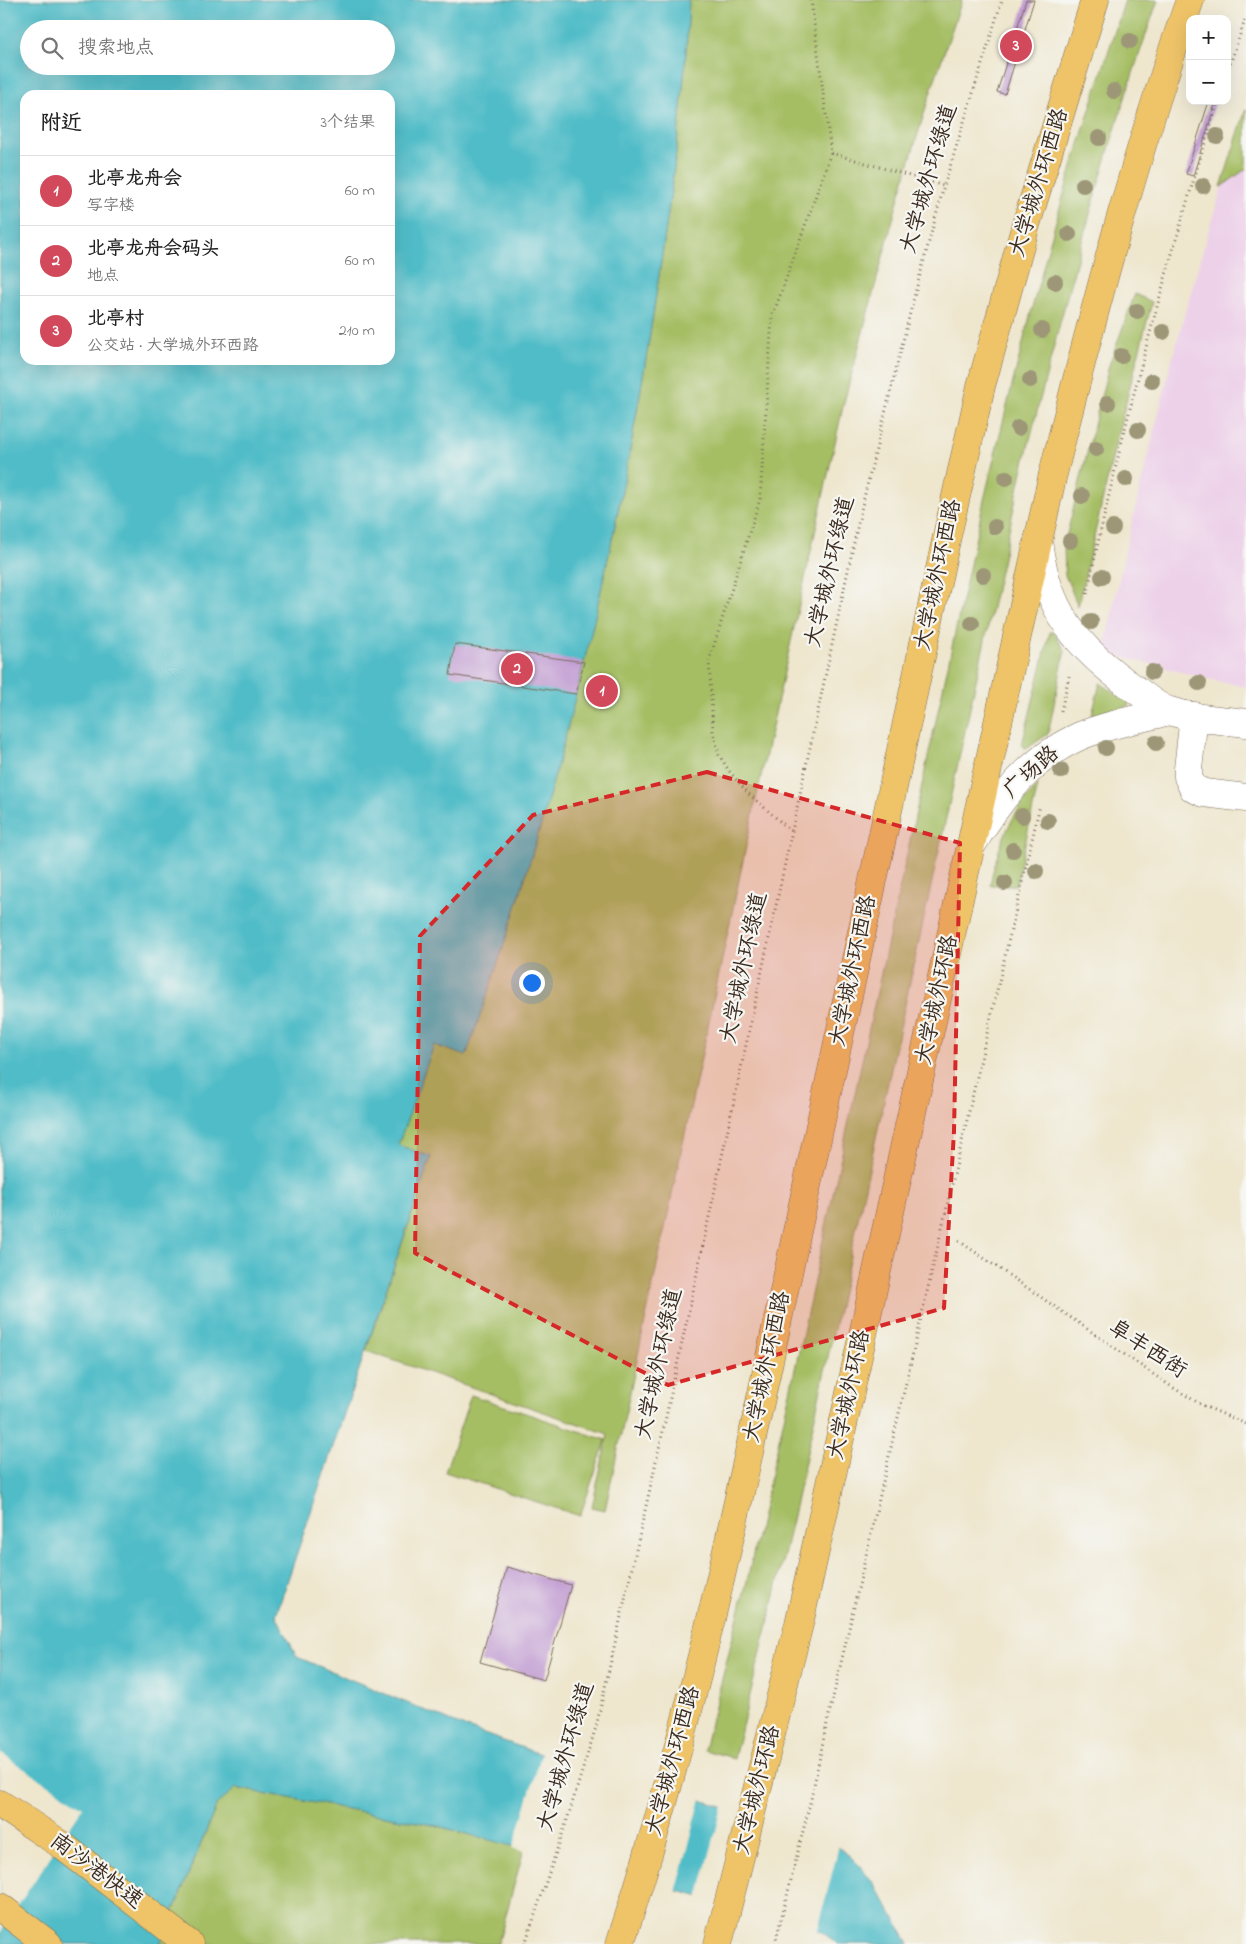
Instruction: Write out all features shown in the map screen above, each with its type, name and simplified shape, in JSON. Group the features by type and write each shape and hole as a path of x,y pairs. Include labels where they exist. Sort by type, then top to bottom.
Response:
{"main road":[{"name":"大学城外环西路","path":"620,1942 678,1751 730,1537 981,386 1025,228 1095,0"},
{"path":"972,844 1038,540 1087,337 1115,235 1156,100 1190,0"},
{"name":"大学城外环路","path":"718,1944 802,1614 972,844"},
{"name":"南沙港快速","path":"0,1804 59,1843 189,1944"},
{"path":"0,1907 48,1944"}],"street":[{"name":"广场路","path":"1038,540 1041,566 1047,585 1055,604 1082,645 1114,674 1181,714"},
{"name":"广场路","path":"972,844 1003,796 1025,772 1042,758 1081,736 1107,727 1181,714 1246,723"},
{"path":"1181,714 1188,777 1193,788 1204,793 1246,798"}],"path":[{"path":"791,831 749,794 729,771 719,755 713,731 709,662 760,499 772,318 831,153 811,0"},
{"name":"大学城外环绿道","path":"525,1944 596,1727 663,1431 863,501 910,310 944,186 1002,0"},
{"path":"1231,61 1246,17"},
{"path":"1086,597 1130,406 1157,303 1217,105"},
{"path":"831,153 944,186"},
{"path":"1059,720 1070,666"},
{"path":"775,1944 812,1795 1040,804"},
{"name":"阜丰西街","path":"959,1241 1172,1387 1202,1404 1246,1424"}],"highlighted area":[{"path":"707,772 960,843 954,1131 944,1308 668,1385 415,1253 420,936 533,815"}],"shaded area":[{"path":"1246,109 1246,687 1115,655 1105,645 1132,521 1171,363 1209,229"}],"green space":[{"path":"689,0 962,0 931,91 900,193 844,402 760,781 605,1510 592,1507 608,1434 366,1351 431,1157 398,1145 434,1044 466,1055 498,963 527,870 579,683 621,494 655,302 680,114"},
{"path":"1125,0 1158,0 1101,175 1022,471 797,1498 770,1616 734,1758 704,1750 747,1581 793,1378 984,500 1019,356 1048,249 1082,133"},
{"path":"1246,109 1246,169 1221,187"},
{"path":"1135,294 1152,302 1119,429 1078,606 1065,575 1064,546 1109,365"},
{"path":"1050,632 1053,632 1065,650 1048,734 1026,749 1022,745"},
{"path":"1100,683 1128,702 1129,706 1092,715"},
{"path":"1038,785 1016,885 990,885 997,856 1006,831 1020,808"},
{"path":"471,1395 606,1440 580,1516 445,1472"},
{"path":"236,1788 438,1826 524,1849 498,1944 160,1944 217,1804"}],"water":[{"path":"0,0 689,0 680,114 655,302 621,494 579,684 527,871 498,964 466,1056 434,1045 398,1145 431,1157 276,1615 297,1657 467,1728 540,1754 808,1831 823,1838 845,1852 865,1872 881,1895 909,1944 838,1944 822,1932 782,1919 438,1826 236,1788 217,1804 160,1944 0,1944"}],"pier":[{"path":"542,1752 701,1798 676,1893 513,1848"},
{"path":"0,1753 83,1807 0,1933"},
{"path":"723,1804 808,1829 829,1838 839,1845 817,1933 698,1899"}],"building":[{"path":"1026,0 1034,0 1005,94 1000,93 997,92"},
{"path":"1208,105 1215,105 1193,176 1186,174"},
{"path":"455,644 584,662 576,694 450,675"},
{"path":"507,1567 571,1585 544,1680 480,1662"}],"place":[{"name":"北亭村","path":"1016,46"},
{"name":"北亭龙舟会码头","path":"517,669"},
{"name":"北亭龙舟会","path":"602,691"}]}
